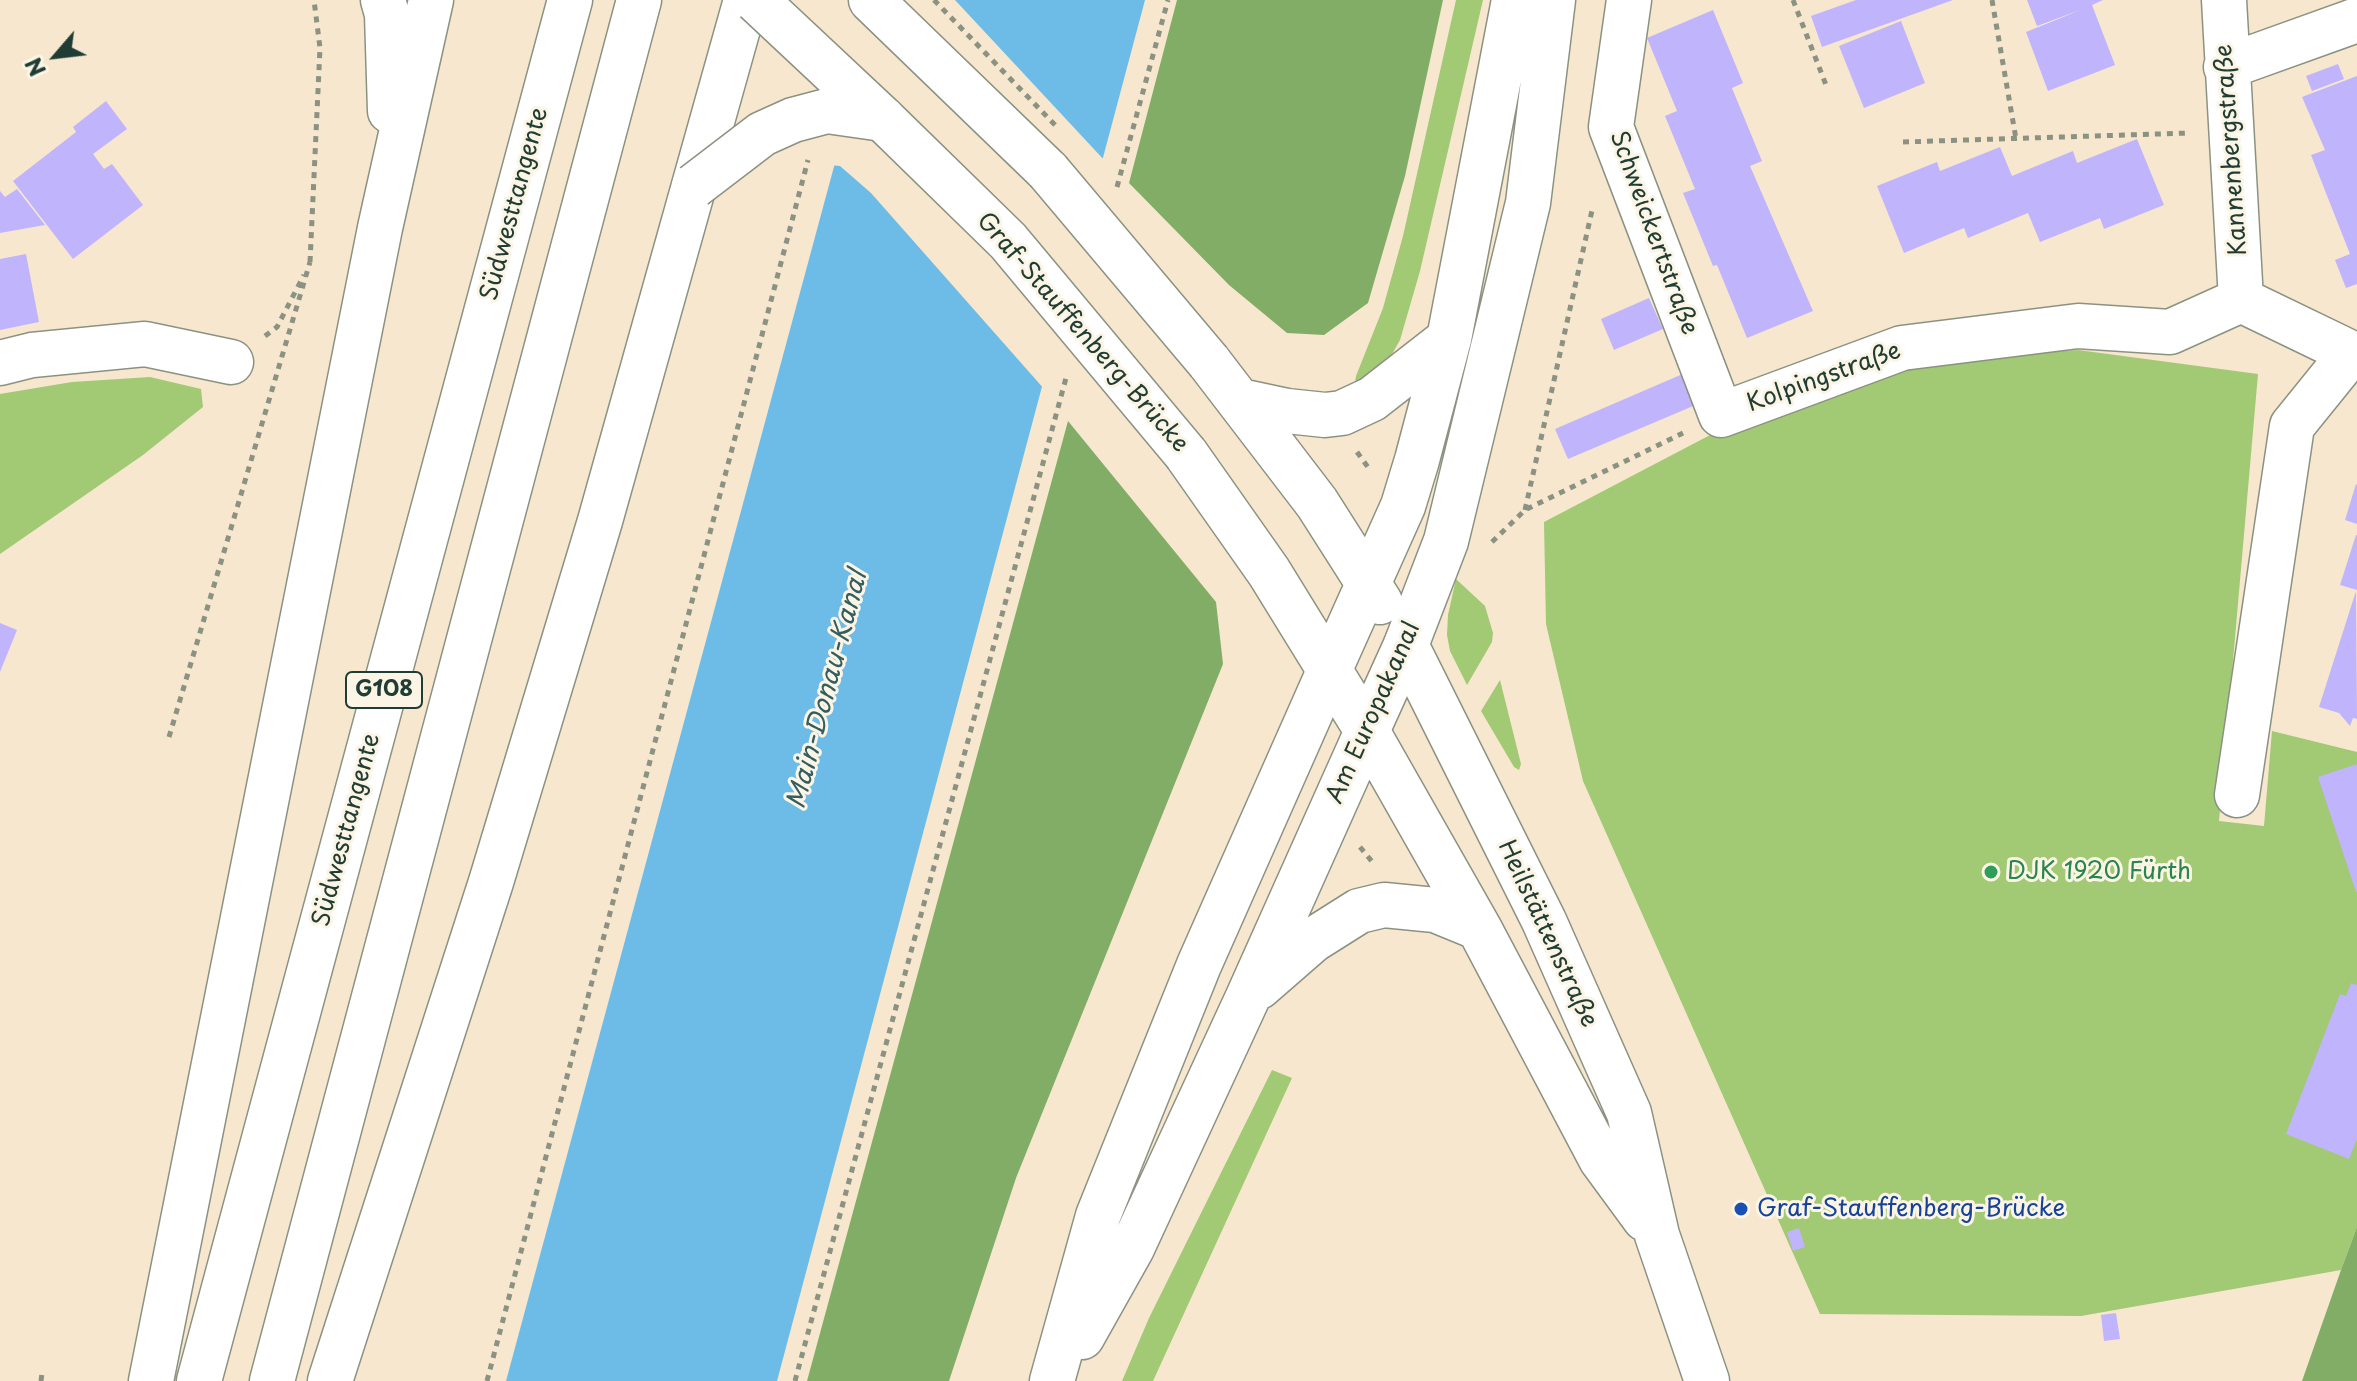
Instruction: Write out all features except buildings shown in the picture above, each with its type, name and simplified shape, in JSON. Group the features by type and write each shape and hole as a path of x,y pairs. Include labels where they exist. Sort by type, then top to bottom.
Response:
{"main road":[{"path":"383,0 387,14 392,169"},
{"name":"Südwesttangente","path":"199,1381 570,0"},
{"name":"G108","path":"272,1381 639,0"},
{"path":"330,1381 491,882 600,521 746,0"},
{"name":"Graf-Stauffenberg-Brücke","path":"756,0 1008,241 1186,454 1245,536 1367,731"},
{"path":"871,0 1048,171 1240,401 1317,503 1369,584"},
{"name":"Am Europakanal","path":"1055,1381 1098,1216 1199,965 1403,506 1449,339 1514,0"},
{"name":"Am Europakanal","path":"1055,1381 1132,1248 1406,645 1446,541 1528,203 1553,0"},
{"name":"Schweickertstraße","path":"1629,0 1611,127 1721,415"},
{"name":"Kannenbergstraße","path":"2224,0 2241,300"},
{"path":"151,1381 392,169 430,2"},
{"path":"2226,67 2357,20"},
{"path":"694,186 762,134 793,120 827,111 883,119"},
{"path":"2237,795 2292,426 2354,354 2241,300"},
{"name":"Kolpingstraße","path":"1721,415 1902,348 2078,326 2170,332 2241,300"},
{"path":"1240,401 1287,411 1325,415 1342,413 1372,399 1449,339"},
{"path":"0,363 32,355 145,344 231,362"},
{"name":"Heilstättenstraße","path":"1369,584 1406,645 1544,921 1629,1113 1657,1235 1707,1381"},
{"name":"Heilstättenstraße","path":"1367,731 1479,928 1601,1159 1657,1235"},
{"path":"1248,997 1313,940 1359,911 1384,905 1435,910 1479,928"}],"path":[{"path":"169,737 310,262 320,48 314,0"},
{"path":"1114,199 1168,0"},
{"path":"1793,0 1826,85"},
{"path":"1992,0 2016,139"},
{"path":"1903,142 2231,131"},
{"path":"487,1381 811,148"},
{"path":"1525,510 1593,203"},
{"path":"231,362 277,327 310,262"},
{"path":"795,1381 1068,368"},
{"name":"Kolpingstraße","path":"1482,552 1525,510 1721,415"},
{"path":"1354,448 1375,477"},
{"path":"1356,842 1374,863 1376,874"},
{"path":"41,1381 42,1373"}],"green space":[{"path":"1177,0 1443,0 1405,176 1368,303 1324,335 1287,333 1229,285 1129,183"},
{"path":"1456,0 1483,0 1420,271 1400,340 1387,363 1354,388 1383,308 1403,236"},
{"name":"DJK 1920 Fürth","path":"2078,350 2258,374 2219,821 2264,826 2272,731 2357,752 2357,1227 2341,1270 2081,1316 1820,1314 1583,781 1546,624 1544,522 1735,422 1902,360"},
{"path":"150,377 201,389 203,407 143,455 0,554 0,394 72,382"},
{"path":"1068,421 1216,602 1223,664 1016,1178 949,1381 807,1381"},
{"path":"1456,579 1485,606 1493,633 1492,642 1467,685 1450,651 1447,635"},
{"path":"1500,680 1521,764 1519,770 1514,767 1481,711"},
{"path":"1272,1070 1292,1078 1153,1381 1122,1381 1149,1318"},
{"path":"2357,1227 2357,1381 2302,1381 2341,1270"}],"water":[{"name":"Main-Donau-Kanal","path":"879,0 1145,0 777,1381 506,1381"}],"pier":[{"path":"875,0 955,0 1106,162 1045,390 871,193 840,166 830,165"}],"place":[{"name":"DJK 1920 Fürth","path":"1991,872"},
{"name":"Graf-Stauffenberg-Brücke","path":"1741,1209"}]}
